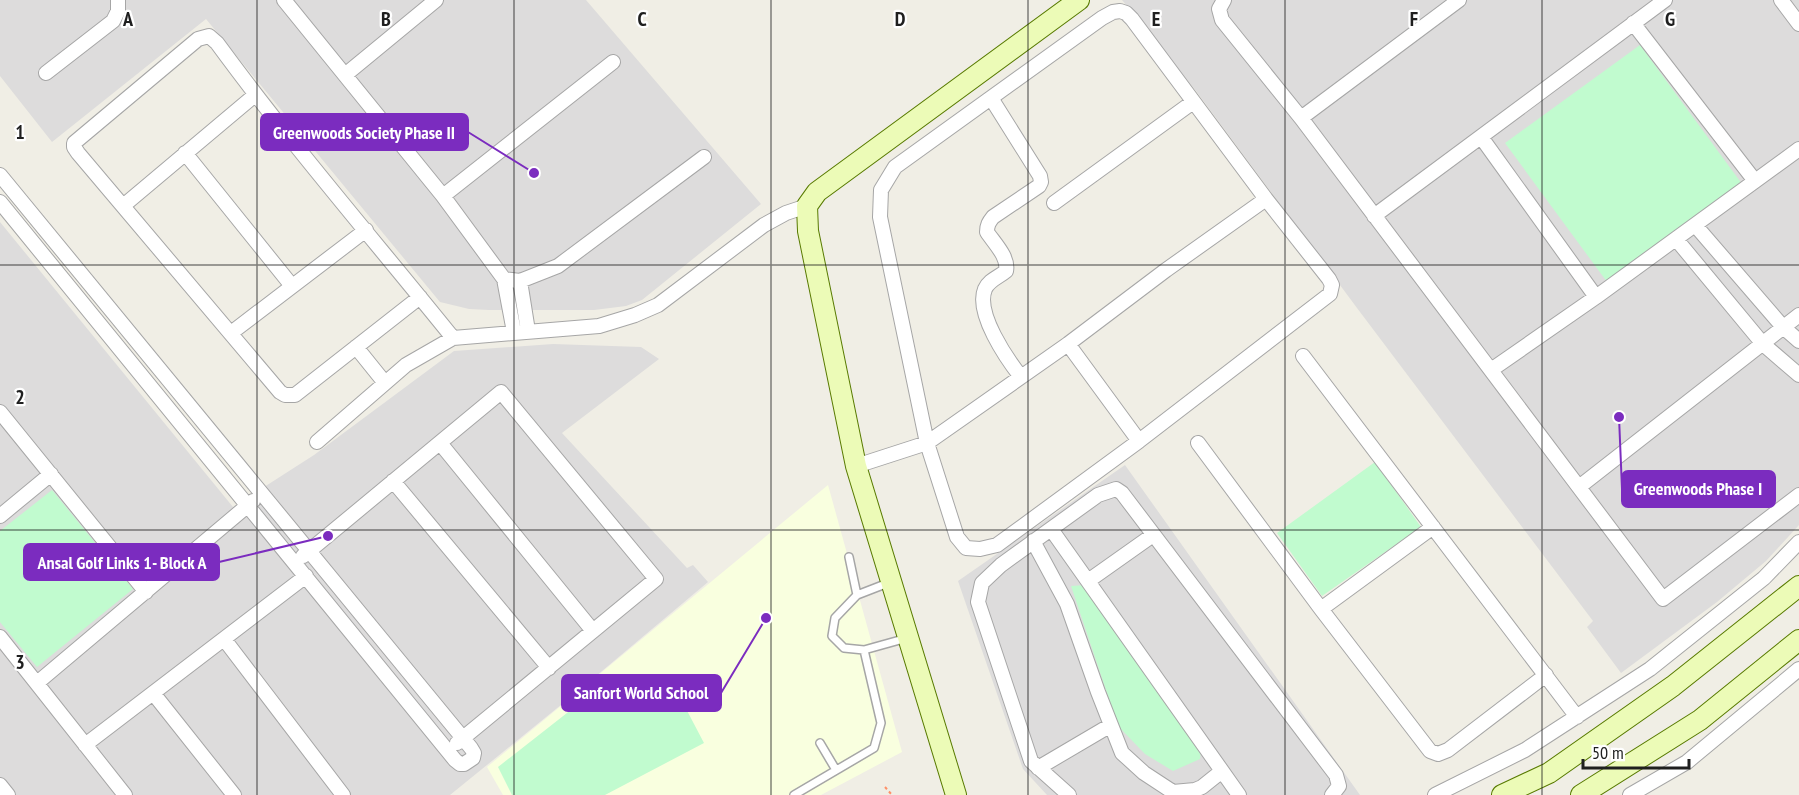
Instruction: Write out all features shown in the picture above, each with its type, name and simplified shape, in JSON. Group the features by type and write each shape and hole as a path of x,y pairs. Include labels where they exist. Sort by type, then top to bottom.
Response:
{"street":[{"path":"46,73 113,21 118,11 118,0"},
{"path":"284,0 443,196 504,279 521,332"},
{"path":"345,75 436,0"},
{"path":"317,442 406,365 453,338 599,326 658,305 764,225 786,213 807,206 817,192 1079,0"},
{"path":"1224,0 1219,9 1222,20 1301,118 1663,599 1799,495"},
{"path":"1301,118 1459,0"},
{"path":"1374,216 1665,0"},
{"path":"1781,0 1799,24"},
{"path":"1113,12 1126,13 1332,285 1330,294 1139,441 997,545 980,549 966,548 957,537 927,443 880,217 881,190 895,167 991,98 1102,18 1113,12"},
{"path":"1634,23 1755,181"},
{"path":"420,297 295,395 285,395 280,392 123,206 74,147 74,143 198,39 209,36 217,43 255,95 366,230 420,297 453,338"},
{"path":"443,196 613,62"},
{"path":"123,206 255,95"},
{"path":"991,98 1040,176 1041,182 1039,186 993,217 987,227 987,232 1005,259 1007,266 1006,271 991,281 986,288 983,306 997,340 1021,378"},
{"path":"1054,203 1193,102"},
{"path":"1481,137 1596,297"},
{"path":"1491,370 1596,297 1799,149"},
{"path":"185,153 292,286"},
{"path":"504,279 520,281 558,266 704,158"},
{"path":"0,175 471,748 474,753 473,758 460,764 447,750 0,202"},
{"path":"856,466 927,443 1021,378 1266,199"},
{"path":"807,206 808,231 856,466 956,795"},
{"path":"1695,225 1783,327 1799,341"},
{"path":"231,333 366,230"},
{"path":"1676,239 1763,344 1799,375"},
{"path":"520,281 521,332"},
{"path":"1579,487 1799,315"},
{"path":"1068,344 1139,441"},
{"path":"356,347 385,383"},
{"path":"1303,356 1577,717"},
{"path":"294,562 501,392 656,579 447,750"},
{"path":"0,412 146,592"},
{"path":"440,443 592,632"},
{"path":"1198,443 1430,751 1438,754 1448,750 1546,675"},
{"path":"0,516 51,474"},
{"path":"393,481 549,668"},
{"path":"1069,795 1031,761 978,602 982,583 1001,565 1098,495 1116,489 1122,493 1336,775 1339,786 1332,795"},
{"path":"37,683 262,494"},
{"path":"1321,609 1433,527"},
{"path":"1051,528 1239,795"},
{"path":"1088,581 1153,535"},
{"path":"1033,541 1067,604 1122,753 1144,773 1173,792 1195,790 1222,771"},
{"path":"1435,795 1526,750 1659,662 1764,578 1799,542"},
{"path":"85,744 306,576"},
{"path":"1502,795 1549,773 1674,686 1799,586"},
{"path":"0,637 125,795"},
{"path":"224,639 343,795"},
{"path":"1581,795 1700,720 1799,640"},
{"path":"1630,795 1687,762 1799,669"},
{"path":"153,693 234,795"},
{"path":"1038,768 1111,725"},
{"path":"0,785 8,795"}],"lane":[{"path":"849,557 857,595"},
{"path":"891,582 857,595 835,618 831,636 844,648 864,651 908,638"},
{"path":"794,795 874,748 881,723 864,651"},
{"path":"820,743 836,770"}],"path":[{"path":"885,787 892,795"}],"shaded area":[{"path":"0,0 586,0 761,204 642,300 626,306 594,310 489,310 469,309 440,302 206,19 52,142 0,76"},
{"path":"1122,0 1799,0 1799,525 1766,561 1717,602 1621,673 1587,627 1593,621 1196,91"},
{"path":"0,222 233,507 314,455 454,351 553,344 641,347 659,359 562,433 687,568 693,565 708,582 450,795 0,795"},
{"path":"1125,465 1360,795 1047,795 1023,769 958,581"},
{"path":"828,485 902,752 821,795 503,795 487,767"}],"green space":[{"path":"1640,45 1745,188 1610,286 1505,143"},
{"path":"1375,462 1421,527 1322,596 1277,533"},
{"path":"52,490 133,589 37,667 0,622 0,531"},
{"path":"1086,585 1201,747 1200,759 1173,771 1145,754 1118,726 1071,586"},
{"path":"609,680 683,703 704,743 605,795 512,795 498,767"}],"place":[{"name":"Greenwoods Society Phase II","path":"534,173"},
{"name":"Greenwoods Phase I","path":"1619,417"},
{"name":"Ansal Golf Links 1- Block A","path":"328,536"},
{"name":"Sanfort World School","path":"766,618"}]}
